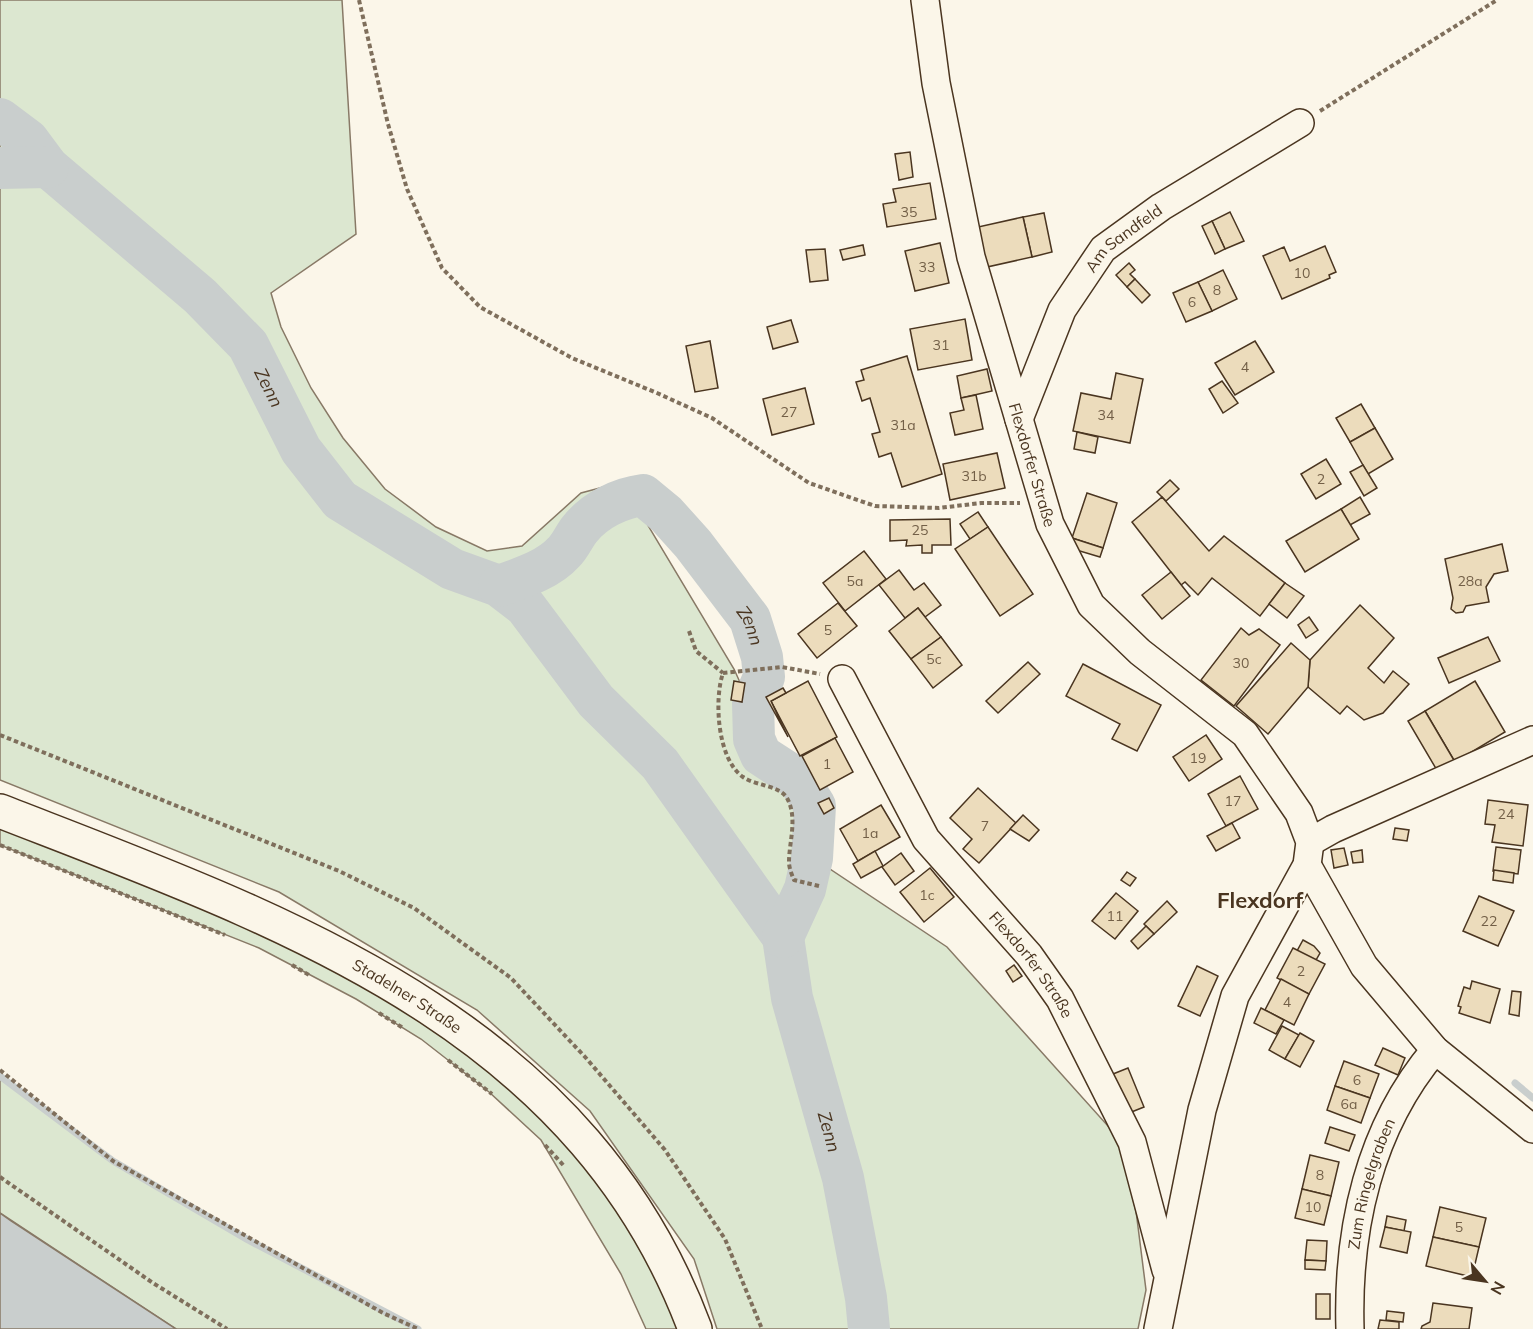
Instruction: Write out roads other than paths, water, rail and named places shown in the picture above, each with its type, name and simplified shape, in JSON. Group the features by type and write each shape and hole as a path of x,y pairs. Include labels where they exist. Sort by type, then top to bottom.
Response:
{"main road":[{"name":"Stadelner Straße","path":"0,811 166,875 322,944 445,1018 505,1062 576,1131 616,1179 646,1225 684,1300 695,1329"}],"street":[{"name":"Flexdorfer Straße","path":"925,0 936,83 971,257 1050,524 1091,605 1140,652 1245,734 1299,813 1308,853 1364,966 1435,1050 1533,1129"},
{"name":"Am Sandfeld","path":"1019,419 1062,310 1103,249 1161,207 1300,123"},
{"name":"Flexdorfer Straße","path":"842,679 926,839 1029,955 1060,999 1132,1142 1167,1277"},
{"path":"1308,853 1333,828 1533,740"},
{"name":"Flexdorfer Straße","path":"1158,1329 1202,1110 1235,996 1308,853"},
{"name":"Zum Ringelgraben","path":"1350,1329 1351,1277 1364,1180 1396,1105 1416,1072 1435,1050"}],"waterway":[{"name":"Zenn","path":"0,119 28,140 48,167 200,296 248,345 301,450 340,500 452,569 499,586 525,606 596,701 660,764 783,937 792,998 843,1178 866,1298 869,1329"},
{"name":"Zenn","path":"0,168 48,167"},
{"name":"Zenn","path":"499,586 534,573 550,564 566,549 586,522 608,506 643,495 666,514 693,544 750,619 762,657 764,677 753,703 754,739 761,755 798,779 815,806 812,858 805,889 783,937"},
{"path":"0,1076 113,1161 248,1240 418,1329"},
{"path":"1515,1083 1533,1098"}],"district":[{"name":"Flexdorf","path":"1260,900"}]}
